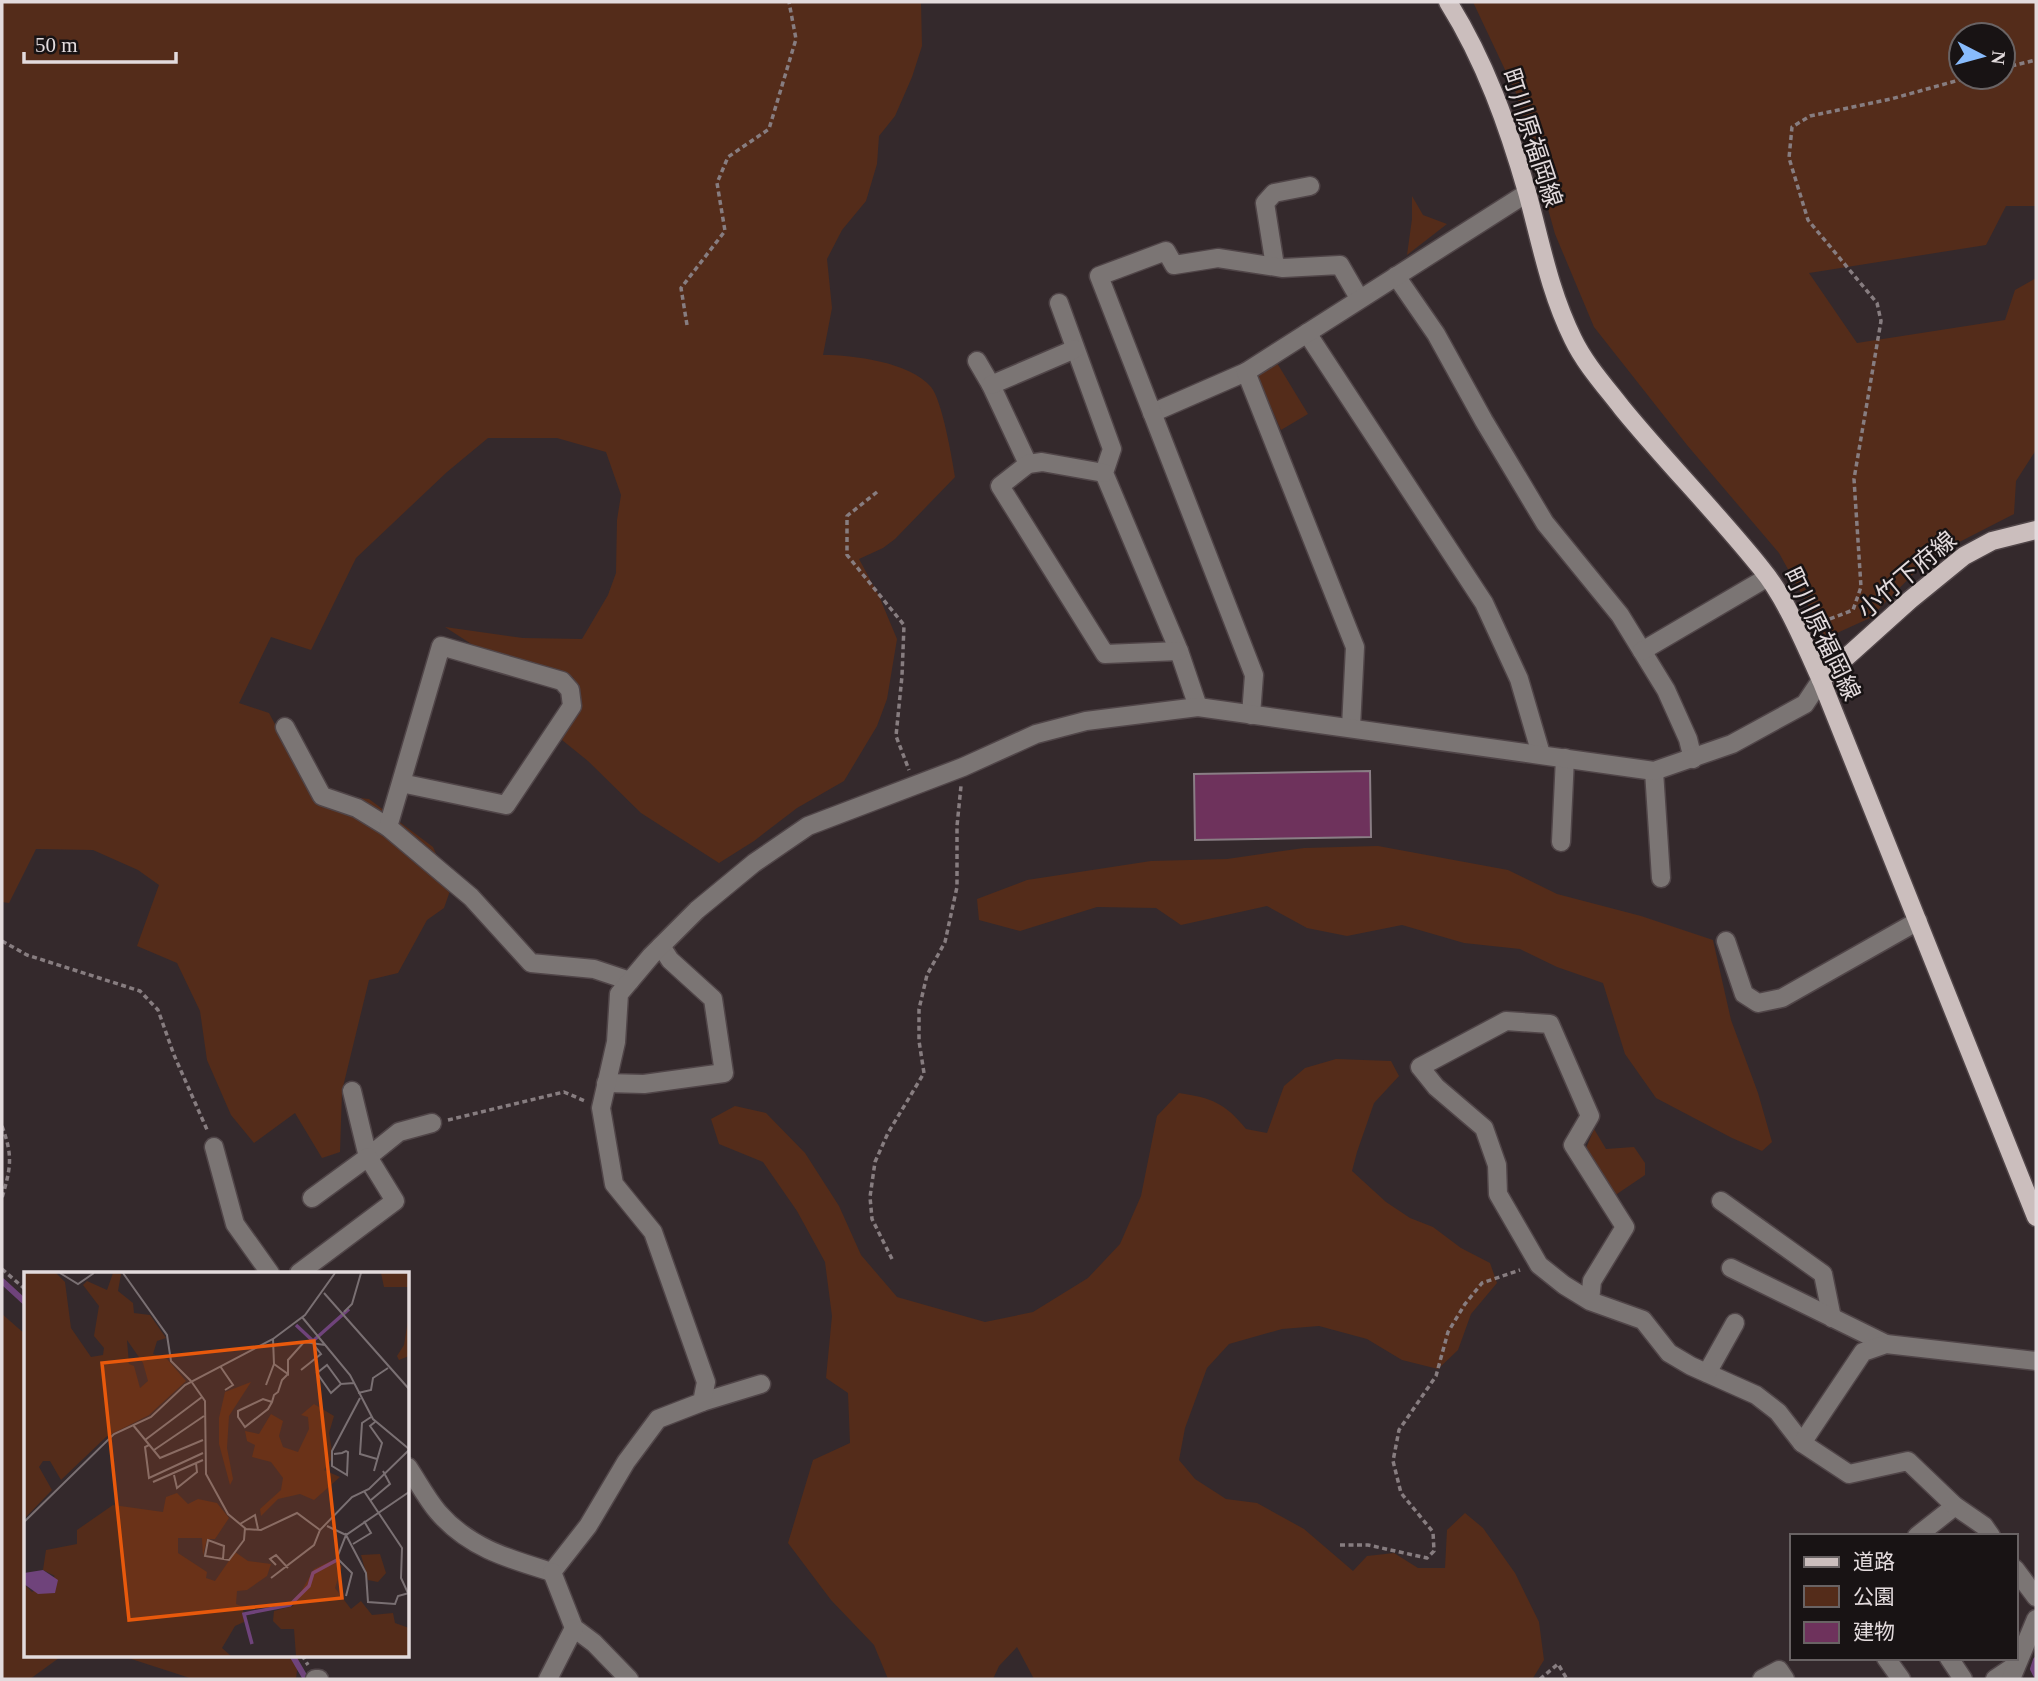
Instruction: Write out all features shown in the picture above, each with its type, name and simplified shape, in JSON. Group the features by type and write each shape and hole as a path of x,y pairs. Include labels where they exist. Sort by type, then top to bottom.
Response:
{"main road":[{"name":"町川原福岡線","path":"1448,2 1468,33 1484,68 1527,193 1546,272 1573,340 1599,379 1653,445 1768,577 1799,631 2036,1217"},
{"name":"小竹下府線","path":"1821,680 1910,600 1964,556 1992,541 2036,530"}],"street":[{"path":"1275,266 1265,203 1274,193 1310,186"},
{"path":"1152,413 1246,372 1527,193"},
{"path":"1251,715 1254,675 1099,276 1166,251 1174,265 1218,258 1275,266 1340,265 1359,298"},
{"path":"1396,276 1436,334 1545,523 1620,615 1666,690 1688,738 1693,759"},
{"path":"1059,303 1112,449 1104,473 1179,651 1198,707"},
{"path":"1307,333 1484,603 1519,679 1541,754"},
{"path":"991,385 1075,349"},
{"path":"977,361 1028,464"},
{"path":"1246,372 1355,647 1351,727"},
{"path":"1104,473 1042,462 1028,464 1000,486 1105,654 1179,651"},
{"path":"1642,651 1768,577"},
{"path":"388,827 440,646 562,681 570,690 572,706 506,805 401,783"},
{"path":"702,1402 706,1382 653,1232 614,1184 601,1108 616,1042 619,993 697,910 754,863 808,826 963,767 1036,734 1086,721 1198,707 1654,771 1732,744 1805,704 1821,680"},
{"path":"285,727 322,796 357,808 388,827 471,897 531,962 594,969 630,981"},
{"path":"1561,842 1565,758"},
{"path":"1654,771 1661,878"},
{"path":"1726,941 1744,994 1758,1003 1782,998 1918,921"},
{"path":"606,1083 644,1084 724,1073 713,999 670,960 661,946"},
{"path":"1590,1301 1592,1282 1625,1227 1573,1145 1590,1116 1550,1024 1506,1021 1420,1067 1436,1087 1484,1128 1497,1165 1498,1194 1539,1265 1590,1301 1643,1320 1669,1353 1756,1395 1778,1412 1802,1443 1849,1474 1908,1461 1955,1506 1984,1526 1990,1534"},
{"path":"300,1272 395,1201 368,1157 352,1091"},
{"path":"312,1198 399,1132 432,1124"},
{"path":"214,1147 235,1224 269,1272"},
{"path":"1721,1201 1823,1274 1832,1318"},
{"path":"1731,1268 1886,1344 2036,1362"},
{"path":"1707,1373 1735,1323"},
{"path":"1802,1443 1863,1352 1886,1344"},
{"path":"552,1572 588,1526 626,1462 657,1419 761,1384"},
{"path":"410,1470 439,1513 466,1536 496,1555 552,1572"},
{"path":"1920,1534 1955,1506"},
{"path":"552,1572 574,1628 594,1643 629,1679"},
{"path":"2017,1572 2036,1597"},
{"path":"1995,1679 2013,1672 2036,1619"},
{"path":"548,1679 574,1628"},
{"path":"1887,1660 1901,1679"},
{"path":"1950,1660 1963,1679"},
{"path":"1762,1679 1779,1670 1785,1679"}],"path":[{"path":"687,325 681,288 724,231 717,183 727,158 769,128 796,39 789,2"},
{"path":"2017,65 2036,60"},
{"path":"1799,631 1853,610 1861,587 1854,479 1881,321 1877,303 1808,220 1790,158 1792,127 1811,116 1891,99 1947,83"},
{"path":"877,492 847,516 847,555 904,625 896,736 916,785"},
{"path":"892,1259 872,1219 870,1197 875,1162 888,1133 925,1073 919,1041 919,1009 927,975 945,942 957,887 957,826 963,767"},
{"path":"2,941 27,954 140,991 158,1010 174,1055 189,1084 214,1147"},
{"path":"432,1124 564,1092 601,1108"},
{"path":"2,1126 10,1148 9,1173 2,1198"},
{"path":"1340,1545 1368,1545 1427,1558 1434,1550 1433,1532 1401,1493 1393,1461 1399,1430 1436,1376 1448,1332 1482,1283 1539,1265"},
{"path":"2,1269 24,1288"},
{"path":"1540,1679 1558,1664 1567,1679"}],"green space":[{"path":"2,2 921,2 922,46 912,77 895,116 879,136 877,164 866,201 842,230 827,259 832,308 823,355 850,356 880,362 922,378 935,394 943,416 955,477 895,539 859,559 879,596 897,639 887,699 877,726 844,781 797,808 754,841 719,863 641,813 588,761 562,740 578,702 573,677 493,658 445,627 523,638 582,639 608,595 616,573 617,520 621,495 606,452 557,438 488,438 447,472 356,558 311,650 271,637 239,703 269,713 293,758 332,795 369,799 433,847 451,888 444,908 427,920 398,973 369,980 342,1091 340,1152 322,1158 295,1113 254,1143 231,1115 207,1060 200,1011 177,963 137,946 159,885 138,870 93,850 36,849 9,903 2,902"},
{"path":"1473,2 2036,2 2036,206 2006,206 1986,245 1809,273 1857,343 2005,320 2015,290 2036,278 2036,450 2016,481 2014,514 1930,557 1870,618 1826,638 1779,553 1687,445 1594,327 1555,234 1516,93"},
{"path":"1412,196 1423,215 1447,224 1407,255 1412,219"},
{"path":"1277,363 1308,414 1281,430 1257,376"},
{"path":"1378,846 1508,870 1557,894 1641,916 1713,940 1731,1020 1758,1093 1772,1142 1762,1151 1656,1098 1625,1054 1603,983 1557,967 1520,949 1464,943 1402,925 1347,936 1307,928 1267,906 1181,925 1156,908 1097,907 1020,931 979,920 977,899 1027,880 1151,861 1227,859 1304,848"},
{"path":"1336,1059 1391,1061 1399,1076 1374,1103 1352,1171 1386,1202 1410,1218 1433,1227 1461,1248 1490,1263 1497,1283 1471,1314 1458,1350 1438,1369 1402,1360 1367,1339 1319,1326 1282,1329 1229,1344 1207,1368 1185,1428 1179,1460 1195,1479 1226,1499 1257,1503 1304,1529 1353,1571 1367,1556 1394,1553 1418,1568 1445,1568 1447,1530 1465,1513 1483,1528 1515,1573 1539,1622 1544,1660 1533,1678 1034,1679 1017,1647 999,1666 993,1679 888,1679 874,1645 831,1600 788,1543 813,1460 850,1443 848,1393 826,1378 832,1316 825,1262 797,1211 763,1162 719,1144 711,1119 735,1106 766,1113 805,1153 839,1206 861,1255 897,1297 985,1322 1033,1312 1088,1278 1120,1244 1141,1196 1157,1116 1179,1093 1217,1103 1246,1129 1267,1133 1284,1086 1305,1068"},
{"path":"1594,1129 1606,1149 1634,1147 1645,1163 1645,1175 1614,1196 1584,1153"},
{"path":"2,1314 24,1333 24,1656 62,1656 30,1679 2,1679"},
{"path":"122,1656 299,1656 296,1679 193,1679"}],"building":[{"path":"1370,771 1371,837 1195,840 1194,774"}],"waterway":[{"path":"2,1281 24,1301"},
{"path":"293,1656 306,1679"},
{"path":"2036,1660 2033,1669 2036,1675"}]}
